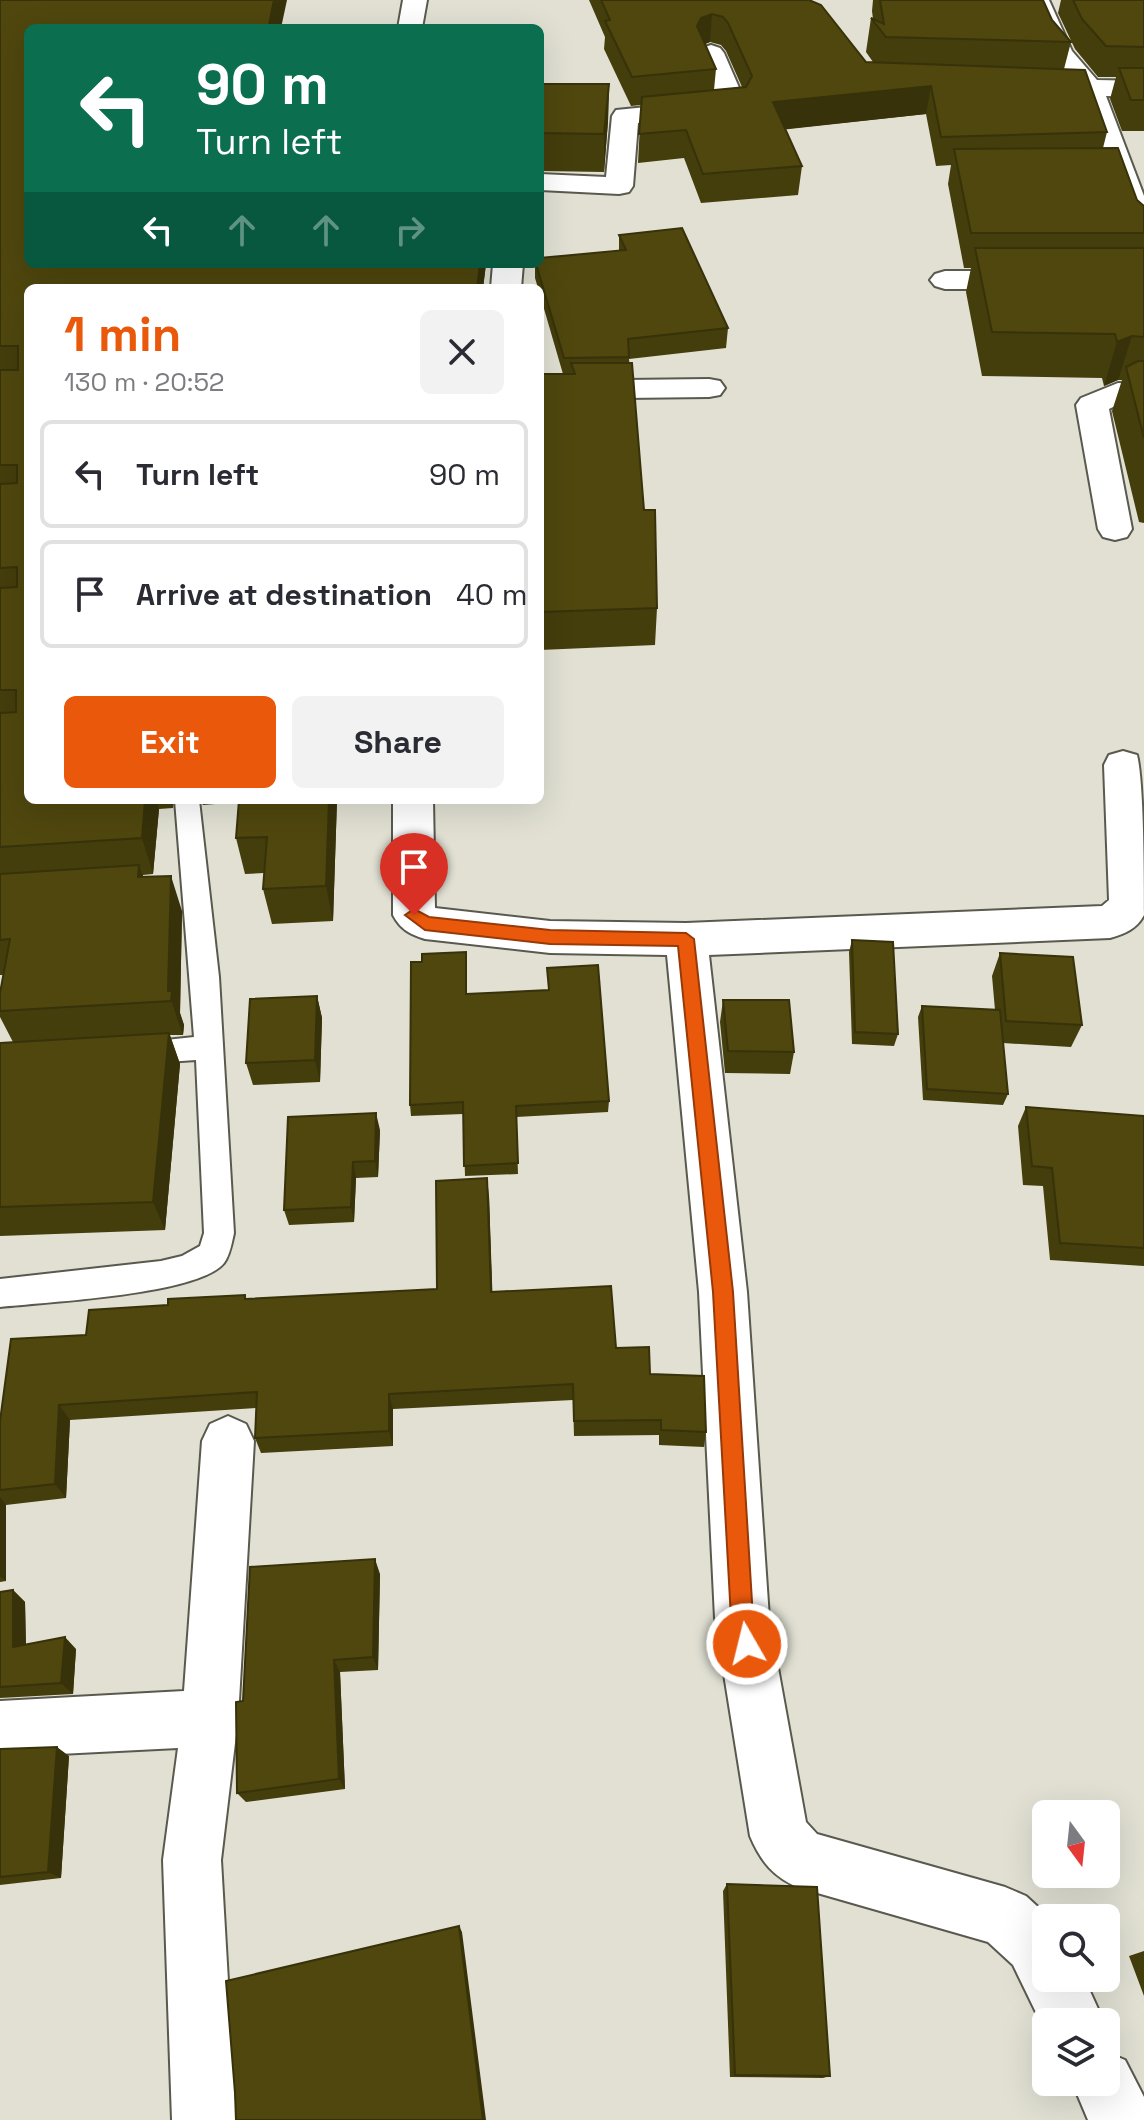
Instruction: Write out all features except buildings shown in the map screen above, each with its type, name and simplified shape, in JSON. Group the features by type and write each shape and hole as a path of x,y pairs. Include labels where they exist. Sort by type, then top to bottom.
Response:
{"street":[{"path":"411,24 415,0"},
{"path":"1037,0 1060,53 1090,88 1144,234"},
{"path":"544,182 619,186 625,116 734,106 711,53"},
{"path":"1012,86 1144,89"},
{"path":"1091,172 1121,172"},
{"path":"945,280 1144,280"},
{"path":"544,390 709,388"},
{"path":"1115,529 1092,405 1118,392 1144,393"},
{"path":"413,804 414,915 425,923 550,937 686,939 1110,922 1125,912 1130,900 1123,765"},
{"path":"686,939 723,1292 742,1618 779,1836 800,1859 1005,1917 1032,1942"},
{"path":"204,2120 192,1860 210,1718 228,1441"},
{"path":"0,1729 210,1718"},
{"path":"1110,2096 1122,2120"}],"lane":[{"path":"0,1293 161,1275 189,1268 213,1254 219,1233 209,1048 187,804"},
{"path":"166,886 196,884"},
{"path":"105,1054 209,1048"}],"route":[{"path":"414,915 425,923 550,937 686,939 723,1292 742,1618 747,1644"}]}
